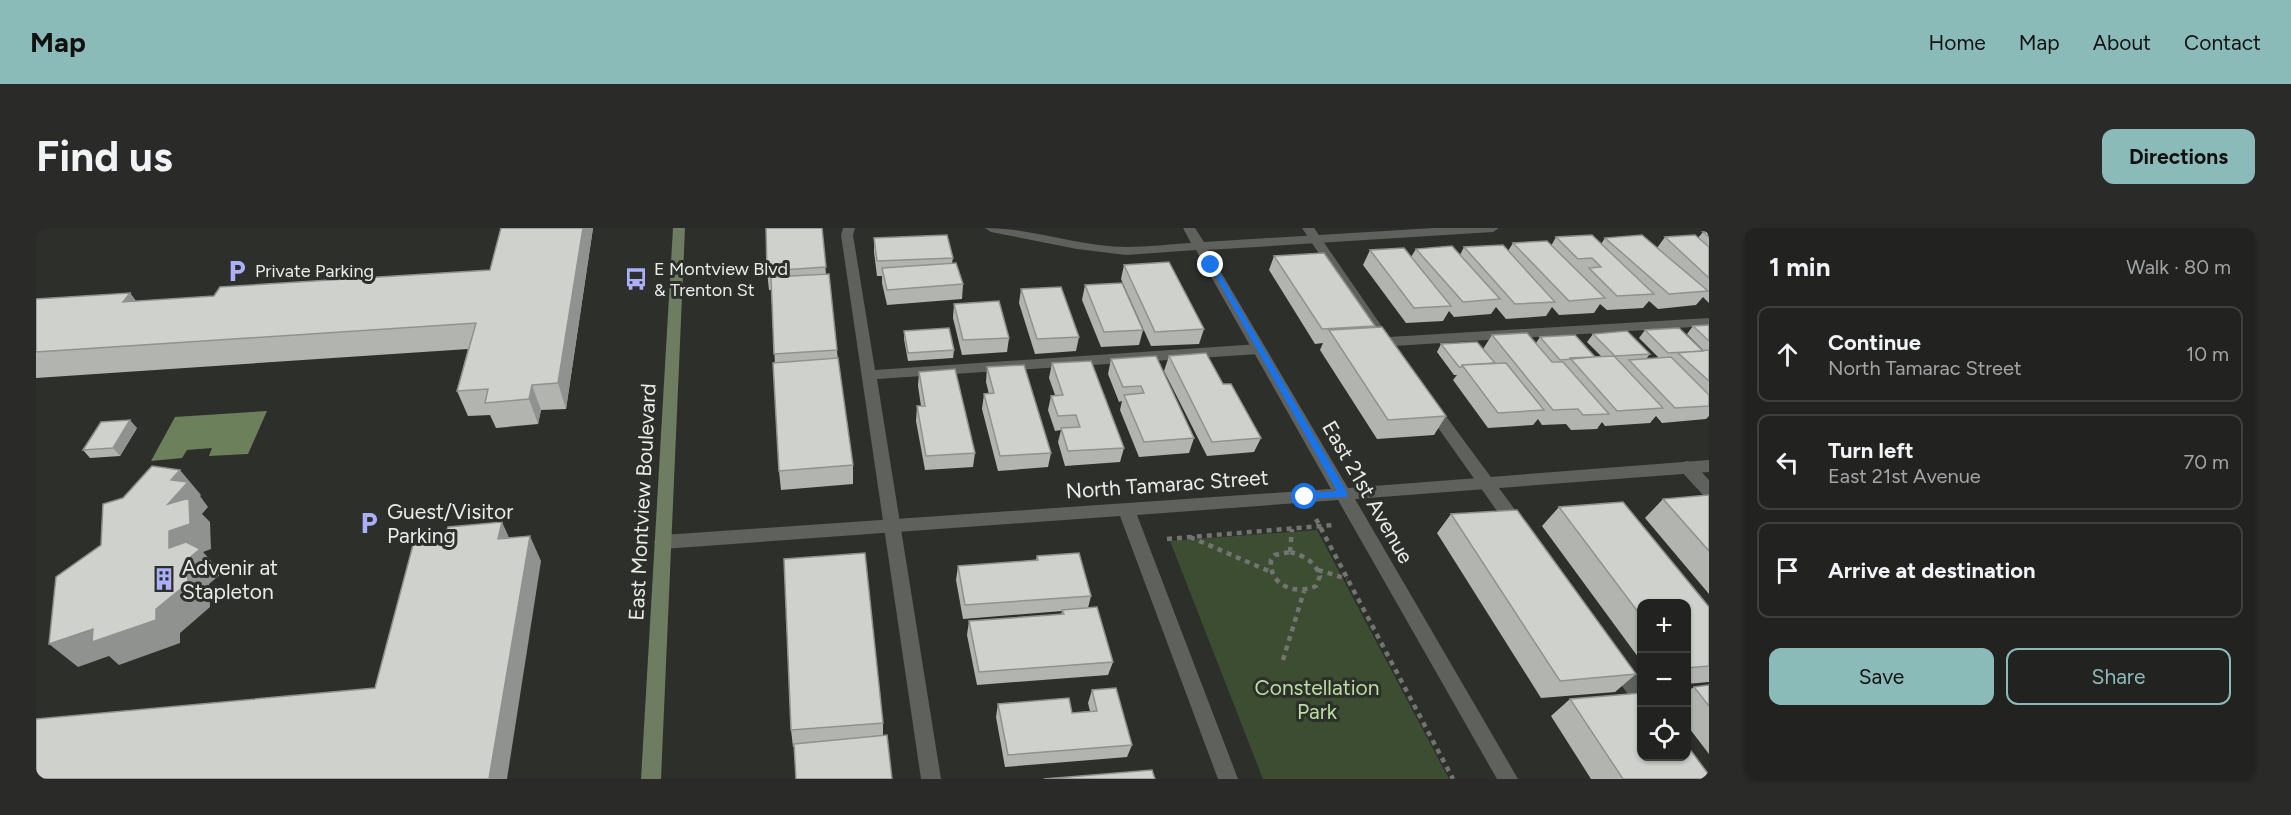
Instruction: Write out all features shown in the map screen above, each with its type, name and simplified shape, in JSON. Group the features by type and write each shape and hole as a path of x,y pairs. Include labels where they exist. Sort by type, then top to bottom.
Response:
{"main road":[{"name":"East Montview Boulevard","path":"651,779 679,228"}],"street":[{"path":"849,228 847,235 867,375 930,779"},
{"path":"991,228 1077,245 1126,251 1201,247 1312,233 1493,228"},
{"name":"East 21st Avenue","path":"1189,228 1508,779"},
{"path":"1312,233 1398,361"},
{"path":"1385,342 1709,321"},
{"path":"867,375 1259,349"},
{"path":"1419,389 1527,539"},
{"name":"North Tamarac Street","path":"663,542 1709,466"},
{"path":"1687,467 1709,490"},
{"path":"1126,509 1228,779"},
{"path":"1608,651 1637,692"}],"path":[{"path":"1305,497 1453,779"},
{"path":"1138,541 1360,523"},
{"path":"1290,552 1292,529"},
{"path":"1189,537 1271,572"},
{"path":"1290,552 1307,557 1318,570 1320,576 1316,586 1304,591 1288,588 1275,579 1271,572 1271,560 1275,555 1290,552"},
{"path":"1318,570 1348,579"},
{"path":"1283,660 1304,591"}],"green space":[{"name":"Constellation Park","path":"1317,530 1449,779 1263,779 1170,541"}],"shaded area":[{"path":"267,411 248,454 209,456 212,448 187,450 182,458 151,461 175,417"}],"building":[{"path":"501,228 583,228 558,383 532,385 529,399 485,403 488,389 457,391 476,323 36,352 36,299 130,293 123,302 214,296 220,287 490,270"},
{"path":"766,228 822,228 826,267 767,271"},
{"path":"947,235 953,258 877,261 874,238"},
{"path":"1592,235 1654,294 1617,296 1589,268 1601,267 1592,258 1578,259 1556,237"},
{"path":"1642,235 1708,291 1669,294 1605,238"},
{"path":"1695,235 1709,247 1709,278 1665,237"},
{"path":"1547,241 1605,298 1569,301 1513,243"},
{"path":"1503,245 1555,302 1515,304 1464,247"},
{"path":"1452,246 1500,299 1463,302 1416,249"},
{"path":"1404,248 1451,306 1414,308 1370,250"},
{"path":"1324,253 1375,326 1322,329 1274,256"},
{"path":"1169,262 1204,329 1155,332 1124,265"},
{"path":"956,263 963,284 887,290 882,268"},
{"path":"829,274 837,350 774,354 771,277"},
{"path":"1122,283 1143,330 1104,332 1085,285"},
{"path":"1061,287 1079,337 1037,339 1021,289"},
{"path":"999,301 1009,338 963,340 954,304"},
{"path":"1709,325 1709,341 1693,326"},
{"path":"1382,327 1446,416 1388,420 1329,330"},
{"path":"949,328 954,350 908,353 904,331"},
{"path":"1679,328 1703,351 1668,353 1645,330"},
{"path":"1627,331 1650,354 1615,356 1593,334"},
{"path":"1527,333 1552,362 1563,362 1609,414 1583,415 1578,409 1553,410 1492,335"},
{"path":"1575,335 1595,357 1560,360 1540,337"},
{"path":"1477,342 1495,363 1459,367 1441,344"},
{"path":"1709,350 1709,381 1678,353"},
{"path":"1206,353 1223,384 1231,384 1261,438 1212,442 1169,356"},
{"path":"1156,356 1194,438 1144,442 1124,395 1144,393 1141,386 1123,387 1111,359"},
{"path":"1614,356 1663,408 1617,411 1570,358"},
{"path":"1671,357 1709,395 1709,406 1675,408 1629,360"},
{"path":"838,358 853,465 779,471 773,363"},
{"path":"1091,361 1124,448 1068,451 1061,428 1080,427 1076,415 1058,416 1051,396 1063,395 1052,363"},
{"path":"1506,363 1544,410 1498,413 1462,365"},
{"path":"1024,365 1051,453 1000,456 984,394 994,393 987,367"},
{"path":"955,369 975,453 926,456 917,406 925,406 919,372"},
{"path":"130,420 113,448 83,450 101,422"},
{"path":"152,466 180,470 171,480 188,482 168,504 189,498 190,524 169,531 169,548 186,542 200,549 187,560 188,583 156,609 156,620 92,642 93,629 49,644 56,577 101,545 103,504 123,498"},
{"path":"1709,495 1709,551 1663,499"},
{"path":"1623,502 1709,607 1709,666 1691,668 1691,599 1637,599 1637,611 1559,507"},
{"path":"1517,510 1636,674 1560,681 1451,514"},
{"path":"502,522 498,539 530,536 489,779 36,779 36,719 375,688 413,545 443,543 448,527"},
{"path":"865,553 883,723 791,730 784,559"},
{"path":"1079,553 1091,596 965,605 958,566 1038,560 1037,556"},
{"path":"1097,607 1113,662 979,672 969,621 1064,614 1062,610"},
{"path":"1709,685 1709,706 1694,687"},
{"path":"1116,688 1132,745 1008,755 998,704 1069,698 1072,713 1097,711 1092,690"},
{"path":"1637,693 1637,761 1691,761 1691,751 1709,775 1709,779 1623,779 1570,699"},
{"path":"887,735 892,779 796,779 794,744"},
{"path":"1152,770 1155,779 1044,779"}],"place":[{"name":"Private Parking","path":"237,271"},
{"name":"E Montview Blvd & Trenton St","path":"636,279"},
{"name":"Guest/Visitor Parking","path":"369,523"},
{"name":"Advenir at Stapleton","path":"164,579"}],"route":[{"path":"1211,265 1343,494 1305,497"}]}
